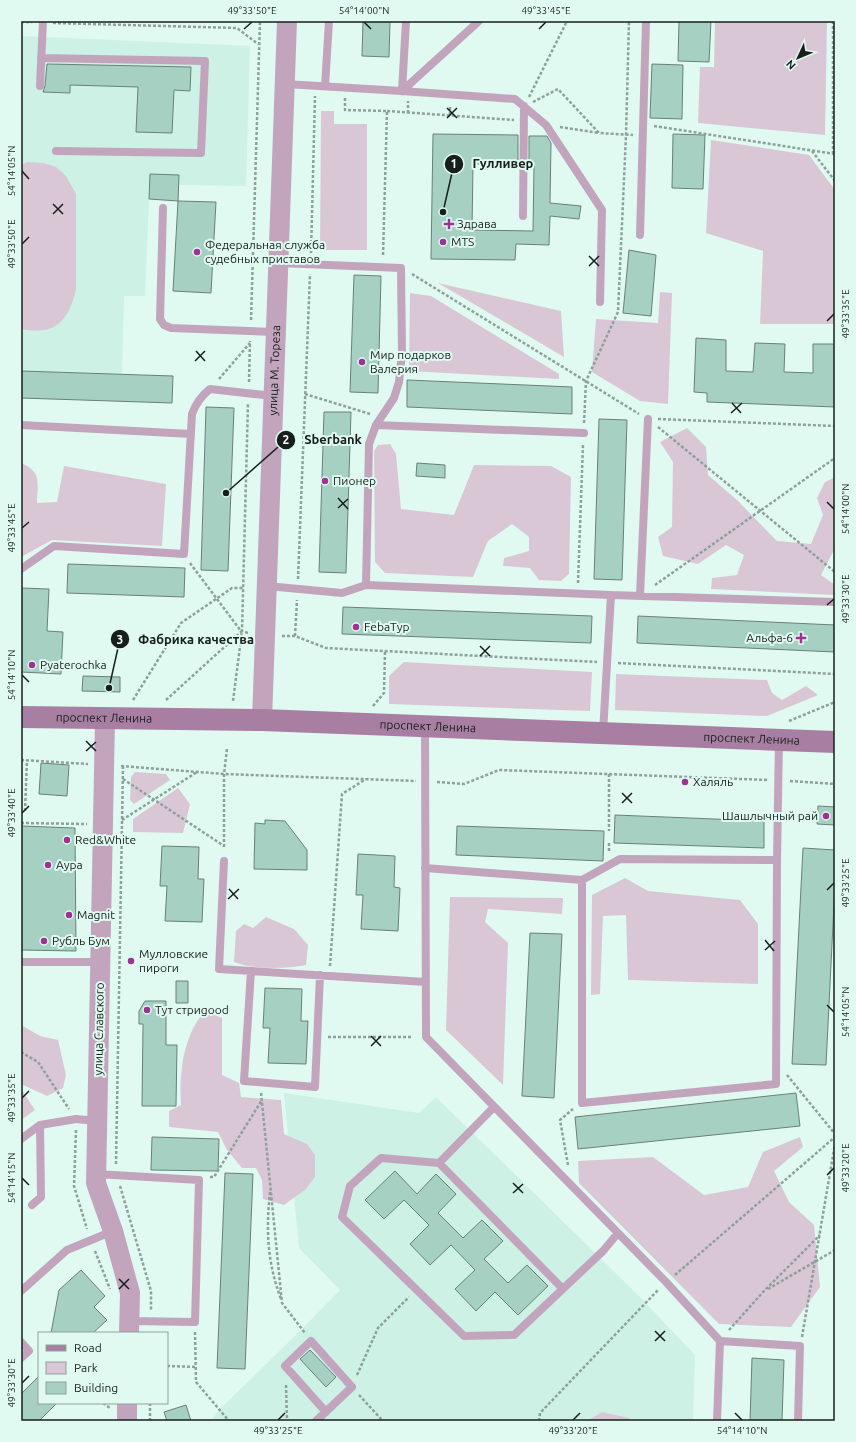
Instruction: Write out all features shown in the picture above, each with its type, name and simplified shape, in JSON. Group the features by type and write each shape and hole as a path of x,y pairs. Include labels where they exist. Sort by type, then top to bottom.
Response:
{"main road":[{"name":"проспект Ленина","path":"21,717 262,720 603,733 782,731 835,742"}],"street":[{"name":"улица М. Тореза","path":"262,720 287,21"},
{"name":"улица Славского","path":"106,719 114,766 103,825 96,1183 113,1231 130,1293 129,1327"},
{"path":"119,1406 127,1421"}],"lane":[{"path":"325,86 329,21"},
{"path":"402,91 406,21"},
{"path":"402,91 479,21"},
{"path":"640,235 646,21"},
{"path":"40,86 43,22"},
{"path":"41,58 205,61 201,153 56,151"},
{"path":"285,84 515,99 546,125 602,210 600,302"},
{"path":"523,216 524,106"},
{"path":"163,208 160,319 164,325 171,328 276,332"},
{"path":"278,263 401,268 402,353 399,382 394,398 376,425 369,444 366,585"},
{"path":"21,569 54,546 184,554 192,414 196,404 202,395 210,389 274,396"},
{"path":"640,595 648,419"},
{"path":"21,425 191,434"},
{"path":"376,425 584,433"},
{"path":"267,586 342,593 366,585 835,602"},
{"path":"603,733 611,594"},
{"path":"425,727 426,1037 666,1282 720,1341 800,1346 798,1421"},
{"path":"582,880 582,1103 776,1084 778,780 782,731"},
{"path":"425,868 582,880 620,859 777,860"},
{"path":"224,861 219,969 426,982"},
{"path":"21,962 100,962"},
{"path":"251,971 244,1081 315,1087 320,975"},
{"path":"439,1163 494,1107"},
{"path":"21,1139 40,1125 76,1119 97,1121"},
{"path":"32,1206 41,1197 40,1125"},
{"path":"563,1289 439,1163 381,1158 350,1186 342,1217 464,1336 514,1335 563,1289 618,1234"},
{"path":"96,1174 199,1180 195,1322 151,1321 129,1327"},
{"path":"21,1291 67,1250 113,1231"},
{"path":"316,1421 326,1412 352,1387 311,1341 285,1366 326,1412"},
{"path":"717,1421 720,1341"},
{"path":"21,1342 29,1351 21,1358"}],"path":[{"path":"524,106 567,21"},
{"path":"578,593 586,381 618,312 626,135 629,21"},
{"path":"644,124 834,154 833,21"},
{"path":"21,22 237,28 259,44"},
{"path":"295,636 306,394 316,86"},
{"path":"524,106 558,89 599,133"},
{"path":"345,110 387,111 523,121"},
{"path":"383,267 387,111"},
{"path":"546,125 599,133 643,136"},
{"path":"812,150 835,181"},
{"path":"401,268 648,419 835,572"},
{"path":"210,389 250,343"},
{"path":"306,394 381,418"},
{"path":"648,419 835,426"},
{"path":"640,595 835,458"},
{"path":"184,554 242,631 233,704"},
{"path":"129,706 181,623 232,588 243,588"},
{"path":"165,700 242,631"},
{"path":"282,636 295,636 326,648 835,674"},
{"path":"372,708 384,693 385,651"},
{"path":"782,731 835,702"},
{"path":"224,861 224,774 227,750"},
{"path":"21,760 224,774 367,778 464,784 499,770 778,780 835,784"},
{"path":"25,811 27,760"},
{"path":"114,766 123,779 224,846"},
{"path":"122,820 197,772"},
{"path":"609,774 609,831"},
{"path":"330,976 342,794 367,778"},
{"path":"123,779 116,1175 151,1291 151,1321"},
{"path":"21,823 103,825"},
{"path":"317,1037 411,1037"},
{"path":"21,1052 38,1062 76,1119 74,1186 91,1240 110,1291"},
{"path":"539,1421 540,1413 649,1298 835,1135 777,1062"},
{"path":"260,1082 282,1303"},
{"path":"203,1177 214,1177 262,1100"},
{"path":"572,1186 560,1120 582,1103"},
{"path":"800,1346 835,1144"},
{"path":"270,1186 266,1226 272,1276 282,1303 311,1341"},
{"path":"720,1341 764,1291 820,1234"},
{"path":"764,1291 835,1250"},
{"path":"383,1421 352,1387 378,1328 417,1290"},
{"path":"195,1322 197,1335 196,1382 229,1421"},
{"path":"168,1366 196,1367"},
{"path":"285,1366 287,1421"},
{"path":"108,1404 119,1406"},
{"path":"150,1404 150,1421"}],"shaded area":[{"path":"21,36 250,46 246,186 179,185 179,175 150,174 145,296 124,296 122,374 21,371"},
{"path":"284,1093 419,1113 436,1097 638,1295 695,1355 693,1421 211,1421 219,1410 340,1290 299,1248"}],"green space":[{"path":"715,21 827,21 825,135 698,123 700,67 714,67"},
{"path":"321,111 334,111 334,124 367,124 367,250 320,250"},
{"path":"711,140 809,155 835,190 835,324 760,324 763,251 706,233"},
{"path":"27,162 43,163 56,167 66,176 76,194 76,289 73,300 69,310 59,324 51,328 33,331 21,329 21,165"},
{"path":"438,283 561,311 564,357"},
{"path":"660,292 672,293 668,404 640,401 592,372 596,319 658,323"},
{"path":"410,293 431,296 559,374 559,379 409,371"},
{"path":"687,428 706,447 708,475 737,500 777,541 811,544 823,515 817,498 825,482 835,477 835,548 821,575 835,585 835,595 711,589 712,578 737,575 744,555 726,545 698,564 663,556 658,537 672,527 673,462 660,442"},
{"path":"390,444 396,454 401,509 454,515 474,465 551,466 571,477 569,574 561,581 539,580 530,568 503,566 504,558 529,551 529,537 512,524 488,541 473,577 385,573 375,562 374,451 378,445"},
{"path":"21,463 33,470 36,475 38,484 37,503 57,502 64,466 166,484 162,546 52,540 21,557"},
{"path":"404,662 592,672 590,711 389,704 389,676"},
{"path":"616,674 767,680 772,693 782,700 806,686 818,695 767,716 615,710"},
{"path":"135,772 166,774 170,780 134,804 130,800 131,777"},
{"path":"178,788 190,804 183,833 133,832 133,819"},
{"path":"625,878 648,891 740,900 758,924 758,984 628,980 626,915 603,916 600,994 591,995 592,895"},
{"path":"450,897 563,898 562,914 488,909 485,922 508,943 503,1085 446,1030"},
{"path":"266,917 294,929 308,945 306,965 260,968 234,962 236,931 244,924 253,928"},
{"path":"205,1011 222,1018 222,1075 239,1083 241,1097 281,1100 284,1134 307,1144 315,1155 315,1177 305,1190 284,1205 263,1199 262,1180 256,1168 242,1168 227,1150 218,1132 169,1127 169,1111 181,1105 182,1068 187,1043 192,1031"},
{"path":"21,1025 40,1036 58,1040 66,1075 63,1088 47,1096 21,1084"},
{"path":"21,1089 35,1110 21,1120"},
{"path":"800,1137 803,1147 774,1171 789,1202 814,1225 820,1287 791,1327 719,1324 579,1183 578,1161 653,1157 704,1195 748,1187 763,1152"},
{"path":"602,1412 629,1418 630,1421 587,1421"}],"building":[{"path":"363,21 390,21 389,57 362,56"},
{"path":"679,21 711,21 709,62 678,61"},
{"path":"47,64 191,67 190,91 174,90 172,133 136,132 138,87 70,85 70,93 43,92"},
{"path":"652,64 683,65 682,119 650,118"},
{"path":"433,134 518,135 518,164 473,164 472,230 533,231 534,165 529,164 529,136 547,136 551,143 550,203 581,206 579,219 550,216 549,245 516,244 515,260 431,259"},
{"path":"673,134 705,135 703,189 672,188"},
{"path":"150,174 179,175 178,201 149,199"},
{"path":"178,201 216,202 211,293 173,291"},
{"path":"629,250 656,255 651,316 623,313"},
{"path":"354,275 381,276 378,393 350,392"},
{"path":"696,338 726,340 726,371 753,372 755,343 785,344 784,372 813,373 813,344 835,344 835,407 707,402 707,393 694,392"},
{"path":"21,371 173,376 172,403 21,398"},
{"path":"407,380 572,387 572,414 407,407"},
{"path":"206,407 234,408 228,571 201,570"},
{"path":"324,412 351,412 346,573 319,572"},
{"path":"599,419 627,420 622,580 594,579"},
{"path":"417,463 445,465 445,478 416,476"},
{"path":"68,564 185,568 184,597 67,593"},
{"path":"21,588 49,589 47,631 63,632 61,674 21,672"},
{"path":"343,607 592,616 591,643 342,634"},
{"path":"638,616 835,625 835,652 637,643"},
{"path":"83,676 120,677 120,692 82,691"},
{"path":"41,763 69,765 67,796 39,794"},
{"name":"Шашлычный рай","path":"818,806 835,807 835,825 817,824"},
{"path":"615,815 764,821 764,848 614,843"},
{"path":"265,820 285,821 307,850 307,870 254,869 255,823 265,824"},
{"name":"Аура","path":"21,826 75,828 76,951 21,950"},
{"path":"457,826 604,831 603,861 456,855"},
{"path":"162,846 199,847 198,879 204,879 202,922 165,921 167,886 160,886"},
{"path":"803,848 835,850 835,884 826,1065 792,1064"},
{"path":"358,854 395,856 394,887 400,888 398,931 361,929 363,895 356,895"},
{"path":"530,933 562,934 554,1098 522,1096"},
{"path":"176,981 188,981 188,1003 176,1003"},
{"path":"265,988 302,989 301,1021 308,1021 306,1064 268,1063 270,1028 263,1028"},
{"path":"145,1001 166,1001 166,1045 177,1045 176,1106 142,1106 143,1024 139,1024 139,1011"},
{"path":"796,1093 800,1126 578,1149 575,1117"},
{"path":"152,1137 219,1139 218,1171 151,1170"},
{"path":"395,1171 417,1194 436,1174 456,1194 438,1213 463,1238 482,1220 503,1241 484,1259 508,1283 527,1265 548,1286 518,1315 495,1292 476,1311 455,1289 475,1270 451,1245 430,1265 410,1244 429,1225 404,1200 384,1219 365,1200"},
{"path":"225,1173 253,1174 245,1369 217,1368"},
{"path":"81,1270 105,1296 94,1307 107,1320 94,1332 51,1332 59,1290"},
{"path":"310,1350 336,1377 326,1387 300,1359"},
{"path":"752,1358 784,1360 782,1421 750,1421"},
{"path":"38,1377 38,1404 56,1404 39,1421 21,1421 21,1394"},
{"path":"186,1405 191,1421 167,1421 164,1412"}],"place":[{"name":"Гулливер","path":"443,212"},
{"name":"Здрава","path":"449,224"},
{"name":"MTS","path":"443,242"},
{"name":"Федеральная служба судебных приставов","path":"197,252"},
{"name":"Мир подарков Валерия","path":"362,362"},
{"name":"Пионер","path":"325,481"},
{"name":"Sberbank","path":"226,493"},
{"name":"FebaТур","path":"356,627"},
{"name":"Альфа-6","path":"801,638"},
{"name":"Pyaterochka","path":"32,665"},
{"name":"Фабрика качества","path":"109,688"},
{"name":"Халяль","path":"685,782"},
{"name":"Шашлычный рай","path":"826,816"},
{"name":"Red&White","path":"67,840"},
{"name":"Аура","path":"48,865"},
{"name":"Magnit","path":"69,915"},
{"name":"Рубль Бум","path":"44,941"},
{"name":"Мулловские пироги","path":"131,961"},
{"name":"Тут стриgood","path":"147,1010"}]}
